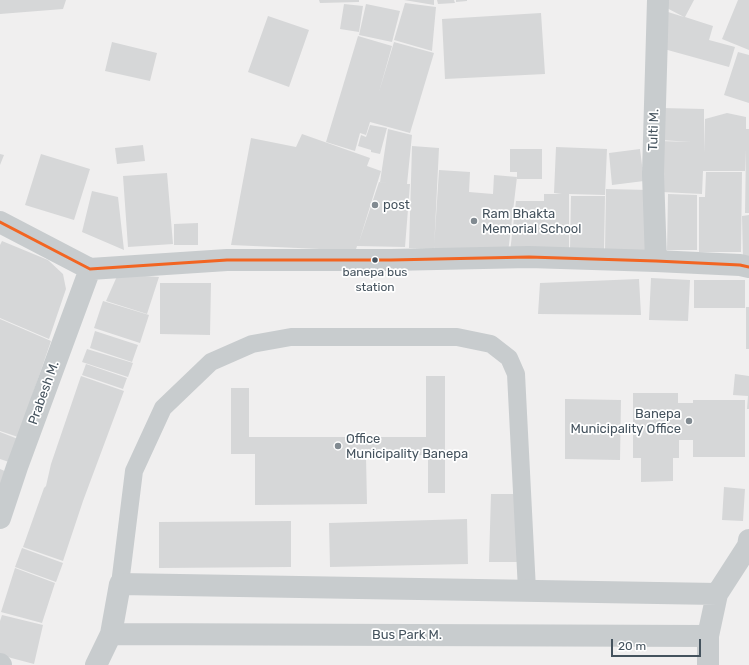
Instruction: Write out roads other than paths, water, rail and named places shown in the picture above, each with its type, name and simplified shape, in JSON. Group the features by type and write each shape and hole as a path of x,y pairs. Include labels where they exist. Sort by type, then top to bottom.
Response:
{"street":[{"name":"Tulti M.","path":"656,261 653,174 658,0"},
{"path":"0,222 90,269 227,260 391,260 529,257 656,261 740,265 749,267"},
{"name":"Prabesh M.","path":"0,518 8,464 90,269"},
{"path":"708,665 708,636 717,594 748,546 749,540"},
{"path":"96,665 111,634 120,584 717,594"},
{"name":"Bus Park M.","path":"111,634 708,636"}],"lane":[{"path":"120,584 134,470 163,408 211,362 252,344 291,337 458,337 491,344 508,358 516,374 527,590"}],"place":[{"name":"post","path":"375,205"},
{"name":"Ram Bhakta Memorial School","path":"474,221"},
{"name":"banepa bus station","path":"375,260"},
{"name":"Banepa Municipality Office","path":"689,421"},
{"name":"Office Municipality Banepa","path":"338,446"}]}
